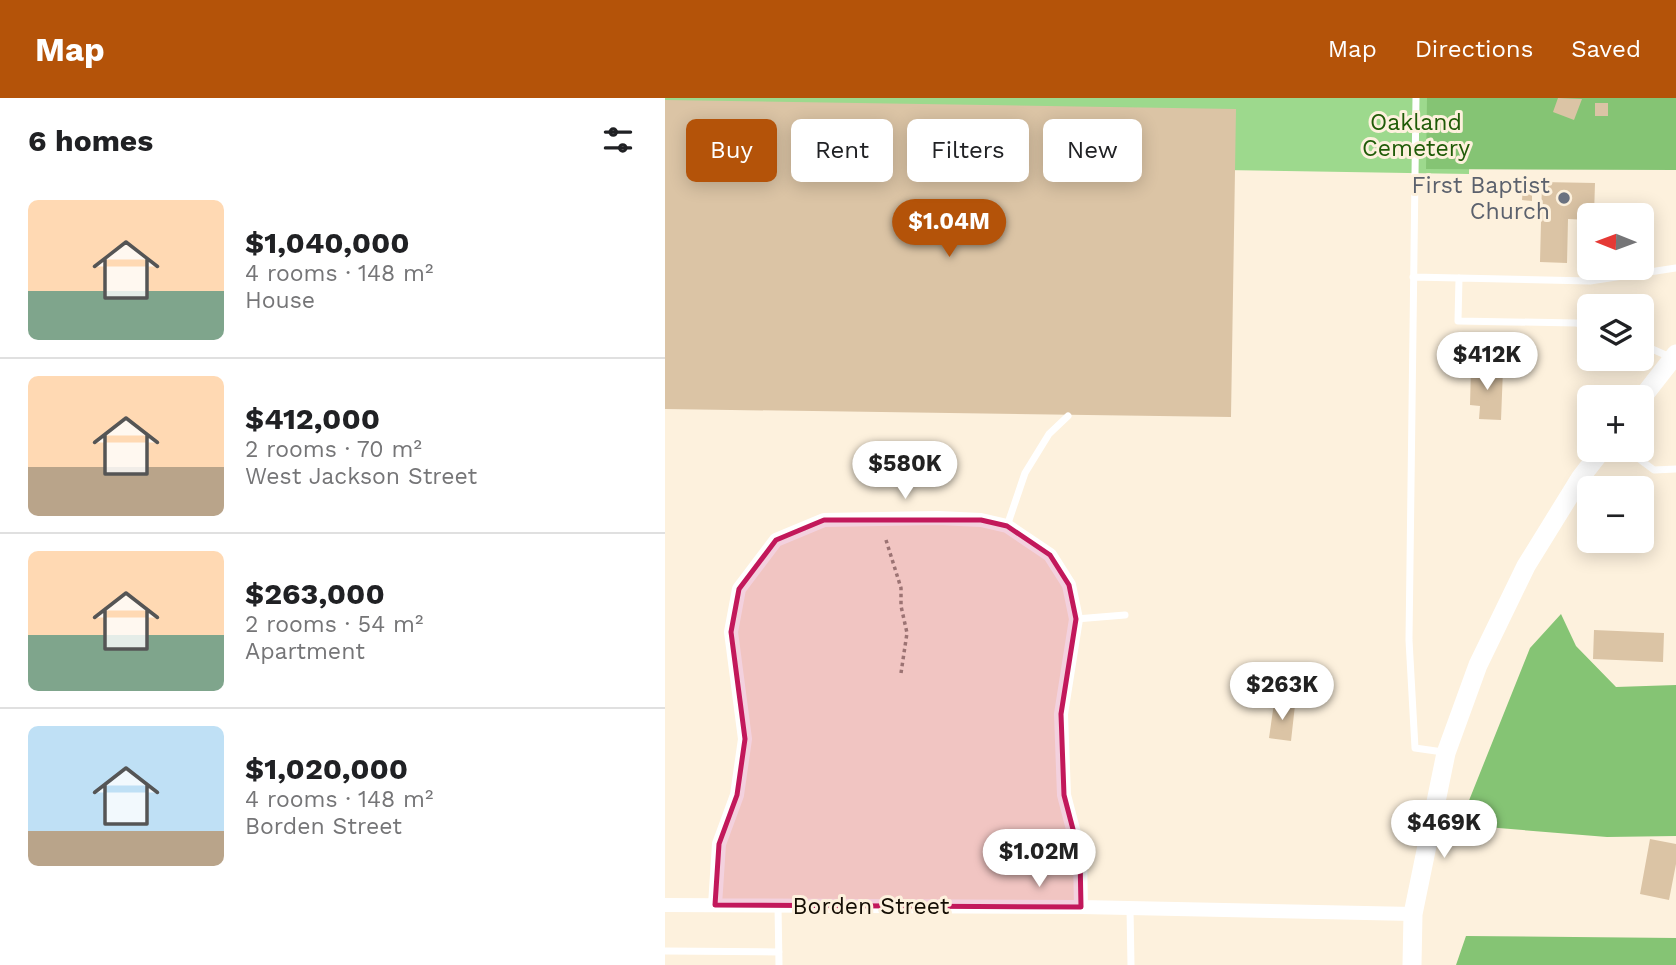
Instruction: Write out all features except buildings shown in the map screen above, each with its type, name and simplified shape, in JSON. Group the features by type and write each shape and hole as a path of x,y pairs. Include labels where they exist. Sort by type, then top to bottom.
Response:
{"street":[{"path":"1651,385 1674,356"},
{"path":"1412,965 1413,914 1445,753 1478,665 1526,566 1593,462"},
{"path":"715,905 719,844 737,795 745,739 731,632 739,589 776,540 824,520 938,518 981,520 1007,526 1050,555 1069,585 1076,619 1061,714 1064,795 1080,856 1081,907"},
{"name":"Borden Street","path":"665,905 1081,907 1413,914"}],"lane":[{"path":"1416,98 1411,696 1415,748 1445,753"},
{"path":"1413,277 1590,281 1676,268"},
{"path":"1459,278 1458,321 1577,323"},
{"path":"1654,349 1674,356"},
{"path":"1007,526 1025,473 1049,435 1068,416"},
{"path":"1643,462 1654,470 1676,469"},
{"path":"1076,619 1125,615"},
{"path":"778,906 779,965"},
{"path":"1130,908 1131,965"},
{"path":"665,951 779,952"}],"path":[{"path":"886,540 901,588 901,606 907,633 901,673"}],"highlighted area":[{"path":"824,520 981,520 1007,526 1050,555 1069,585 1076,619 1061,714 1064,795 1080,856 1081,907 715,905 719,844 737,795 745,739 731,632 739,589 776,540"}],"green space":[{"name":"Oakland Cemetery","path":"665,98 1470,98 1469,174 1142,169 1142,119 1043,119 1043,167 1029,167 1029,119 907,119 907,165 893,165 893,119 791,119 791,163 777,163 777,119 686,119 686,161 665,161"},
{"path":"1427,98 1676,98 1676,170 1426,169"},
{"path":"1561,614 1576,646 1616,687 1676,685 1676,836 1607,837 1474,826 1468,803 1530,648"},
{"path":"1466,936 1676,938 1676,965 1456,965"}],"place":[{"name":"First Baptist Church","path":"1564,198"}]}
